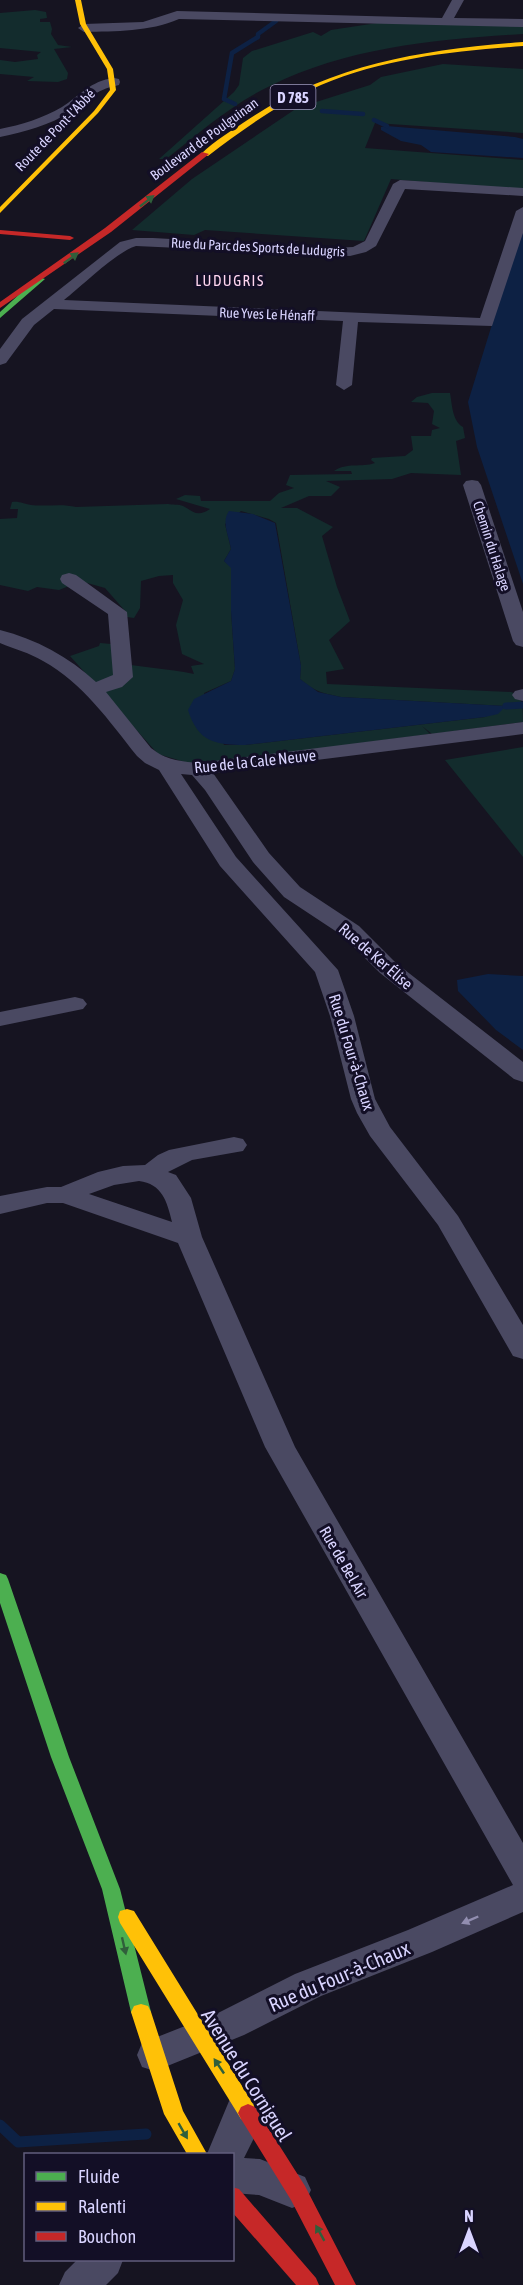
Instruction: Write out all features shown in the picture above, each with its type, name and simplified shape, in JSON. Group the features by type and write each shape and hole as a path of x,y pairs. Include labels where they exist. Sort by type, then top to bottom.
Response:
{"main road":[{"name":"Route de Pont-l'Abbé","path":"0,211 104,104 111,94 114,82 110,70 84,28 79,14 78,0"},
{"name":"Boulevard de Poulguinan","path":"134,192 262,100 301,80 341,66 402,51 454,43 523,37"},
{"name":"Boulevard de Poulguinan","path":"0,306 104,234 214,148 258,118 316,85 366,68 417,56 523,44"},
{"path":"0,232 74,235 52,251"},
{"name":"D 785","path":"0,316 41,279"},
{"name":"Avenue du Corniguel","path":"0,1579 53,1737 111,1889 135,1995 174,2114 197,2153"},
{"name":"Avenue du Corniguel","path":"111,1889 298,2193 346,2285"},
{"path":"234,2198 309,2285"}],"street":[{"path":"446,22 458,0"},
{"path":"84,28 162,22 192,5"},
{"path":"177,15 355,15 446,22 523,23"},
{"path":"0,133 49,118 73,105 97,84 114,82"},
{"name":"Rue du Parc des Sports de Ludugris","path":"0,360 22,330 48,304 109,256 130,243 153,242 347,252 362,249 370,243 400,184 523,192"},
{"name":"Rue Yves Le Hénaff","path":"48,304 486,323 523,211"},
{"path":"344,385 351,318"},
{"name":"Chemin du Halage","path":"472,485 523,641"},
{"path":"69,579 112,607 119,616 123,676 115,683 93,689"},
{"name":"Rue de la Cale Neuve","path":"0,636 49,656 72,671 111,708 144,752 159,763 170,767 198,769 523,728"},
{"name":"Rue du Four-à-Chaux","path":"170,767 169,772 228,861 327,970 345,1027 363,1099 370,1113 379,1130 449,1222 523,1349"},
{"name":"Rue de Ker Élise","path":"198,769 213,786 261,857 292,892 351,931 388,968 523,1074"},
{"path":"0,1019 75,1004"},
{"path":"65,1196 108,1178 151,1174 155,1168 180,1156 234,1145"},
{"name":"Rue de Bel Air","path":"151,1174 162,1177 176,1192 189,1238 280,1447 523,1874"},
{"path":"0,1204 47,1195 65,1196 189,1238"},
{"name":"Rue du Four-à-Chaux","path":"154,2055 231,2024 308,1985 420,1941 523,1896"},
{"path":"227,2153 236,2136 245,2106"},
{"path":"234,2175 260,2177 298,2193"},
{"path":"79,2285 102,2261"}],"green space":[{"path":"35,10 46,12 47,18 40,19 40,22 50,22 51,34 58,45 72,47 54,49 68,73 67,79 58,82 27,81 34,77 0,74 0,60 15,62 38,59 37,55 41,52 0,48 0,13"},
{"path":"377,23 523,24 523,34 426,42 330,62 256,93 216,119 166,159 159,159 234,92 239,85 243,58 252,51 313,32 321,36 331,30"},
{"path":"443,64 523,69 523,133 375,123 365,148 523,160 523,188 508,189 391,179 364,241 205,230 194,235 132,230 192,179 297,108 370,85 381,77"},
{"path":"432,393 450,393 455,416 463,427 465,438 456,441 461,475 411,473 392,479 326,481 340,487 331,496 309,496 281,508 297,508 333,527 322,536 350,621 329,640 344,669 326,672 327,684 511,692 522,702 523,722 432,734 422,726 430,734 195,765 158,754 70,656 99,646 100,643 111,644 115,662 194,674 191,666 204,664 182,654 176,625 183,600 173,583 173,575 141,581 140,608 134,618 127,617 126,612 105,588 73,579 69,586 59,590 37,587 28,591 0,585 0,519 17,518 18,509 10,509 12,502 76,507 168,504 181,505 193,512 202,513 210,509 176,499 185,495 200,496 201,501 270,501 279,493 294,488 286,485 290,475 352,474 351,471 334,471 344,467 375,463 371,460 372,458 405,456 413,450 411,436 431,436 432,430 440,428 432,424 434,411 428,403 411,402 417,397","holes":["241,511 276,523 301,666 300,679 305,683 319,691 341,697 505,706 485,717 245,745 224,745 204,693 231,681 235,669 231,567 224,561 231,549 225,524"]},
{"path":"523,747 523,857 445,760"}],"water":[{"path":"381,127 515,137 523,139 523,158 431,152 421,145 401,141 381,130"},
{"path":"523,224 523,584 477,447 468,402"},
{"path":"229,511 253,514 275,523 301,666 300,679 318,692 341,697 506,706 498,714 485,717 245,745 209,740 197,729 188,710 194,699 231,681 235,669 231,568 224,561 231,549 226,524"},
{"path":"488,974 523,976 523,1050 496,1030 458,991 457,980"}],"waterway":[{"path":"235,104 224,99 232,53 258,37 258,34 276,21"},
{"path":"322,111 363,114"},
{"path":"374,120 387,126"},
{"path":"506,706 523,705"},
{"path":"0,2125 18,2142 146,2134"}],"traffic: fast":[{"path":"0,316 41,279"},
{"path":"0,1579 60,1757 111,1889 141,2012"}],"traffic: slow":[{"path":"0,211 96,112 113,90 110,69 83,24 78,0"},
{"path":"205,154 273,107 342,74 419,55 523,44"},
{"path":"127,1917 248,2113"},
{"path":"141,2012 174,2114 196,2153"}],"traffic: jam":[{"path":"0,306 108,230 205,154"},
{"path":"0,232 70,238"},
{"path":"248,2113 298,2193 346,2285"},
{"path":"234,2198 309,2285"}],"district":[{"name":"LUDUGRIS","path":"230,280"}]}
